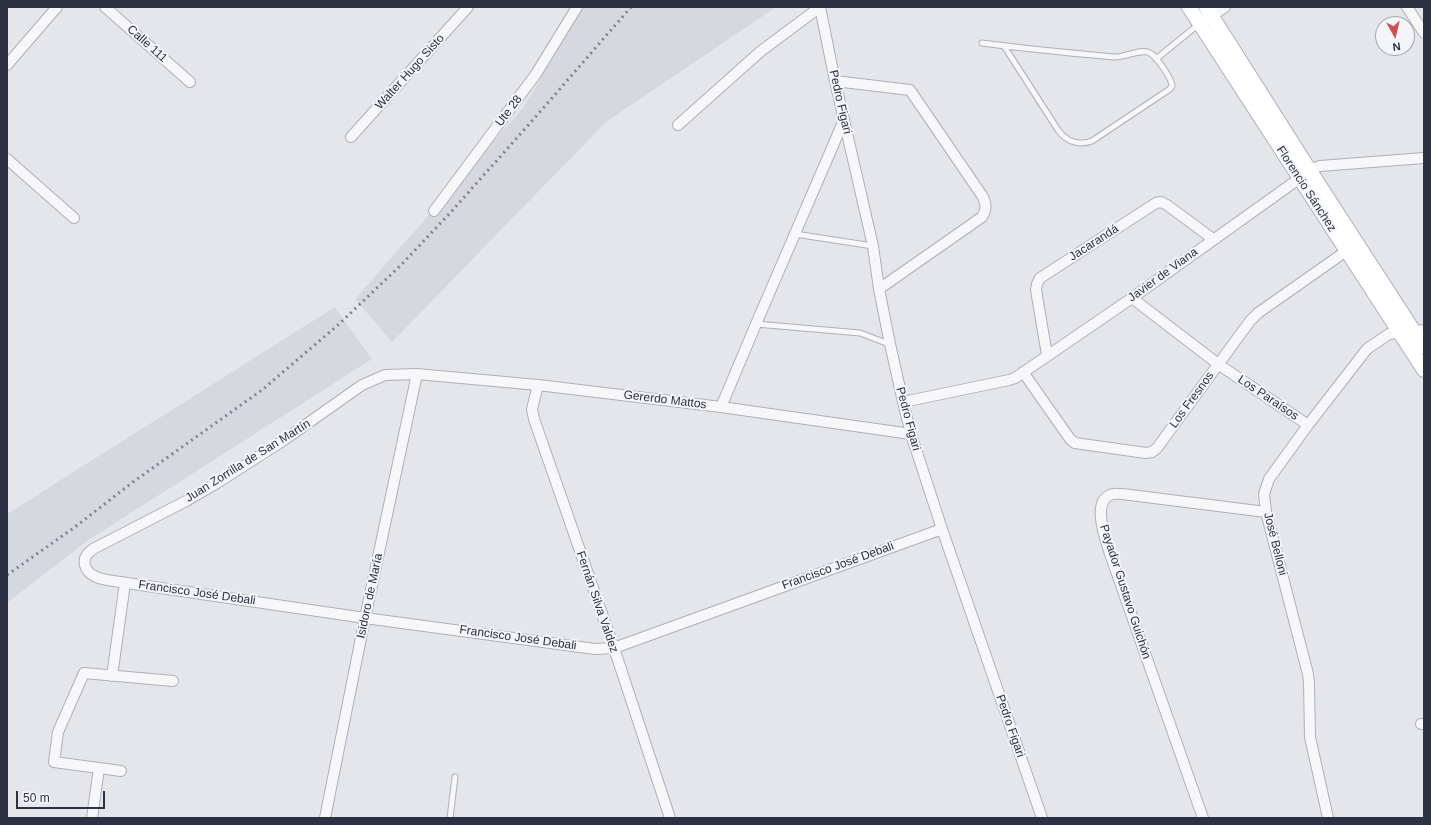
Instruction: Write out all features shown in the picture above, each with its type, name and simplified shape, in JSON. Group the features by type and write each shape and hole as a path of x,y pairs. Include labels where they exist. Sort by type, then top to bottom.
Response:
{"street":[{"path":"7,65 57,7"},
{"name":"Calle 111","path":"105,7 190,82"},
{"name":"Walter Hugo Sisto","path":"351,137 468,7"},
{"name":"Ute 28","path":"434,210 536,74 577,7"},
{"path":"678,125 761,51 820,7"},
{"name":"Pedro Figari","path":"820,7 835,82 873,246 879,289 903,402 942,529 1042,818"},
{"name":"Florencio Sánchez","path":"1189,7 1206,16 1304,175 1352,247 1399,332 1424,370"},
{"path":"1206,16 1225,7"},
{"path":"1407,7 1424,34"},
{"path":"835,82 910,90 983,196 986,203 985,212 982,217 879,289"},
{"path":"722,407 794,234 844,120"},
{"name":"Javier de Viana","path":"903,402 1009,380 1132,298 1304,175 1320,166 1424,158"},
{"path":"7,159 74,218"},
{"name":"Jacarandá","path":"1047,356 1036,290 1036,284 1040,278 1156,203 1160,202 1167,205 1213,239"},
{"name":"Florencio Sánchez","path":"1352,247 1419,330 1424,347"},
{"name":"Los Fresnos","path":"1023,372 1070,439 1074,442 1146,453 1152,452 1157,448 1218,364 1258,313 1352,247"},
{"name":"Los Paraísos","path":"1132,298 1218,364 1308,425"},
{"name":"José Belloni","path":"1328,818 1310,737 1310,683 1266,512 1264,494 1269,478 1367,349 1389,334 1419,330"},
{"name":"Juan Zorrilla de San Martín","path":"84,562 85,558 94,549 186,501 217,483 284,440 362,385 385,375 404,373 417,374"},
{"name":"Gererdo Mattos","path":"417,374 538,385 722,407 912,434"},
{"name":"Isidoro de María","path":"325,818 365,618 417,374"},
{"name":"Fernán Silva Valdez","path":"538,385 532,409 534,419 614,648 670,818"},
{"name":"Payador Gustavo Guichón","path":"1203,818 1109,551 1101,522 1102,505 1108,495 1122,494 1266,512"},
{"name":"Francisco José Debali","path":"84,562 86,569 96,577 125,583 365,618 594,649 614,648 942,529"},
{"path":"112,676 125,583"},
{"path":"121,771 54,762 58,732 84,673 173,682"},
{"path":"92,818 99,768"}],"lane":[{"path":"1156,59 1206,16"},
{"path":"982,43 1117,57 1144,52 1150,53 1156,59 1170,80 1172,86 1170,89 1092,141 1078,143 1065,138 1058,130 1004,46"},
{"path":"794,234 873,246"},
{"path":"756,324 860,333 890,344"},
{"path":"450,818 455,777"}],"shaded area":[{"path":"584,7 776,7 606,122 392,342 355,299 523,108"},
{"path":"335,307 372,359 87,541 7,603 7,514"}],"railway":[{"path":"7,575 75,527 133,482 262,390 338,325 401,265 451,212 631,7"}]}
